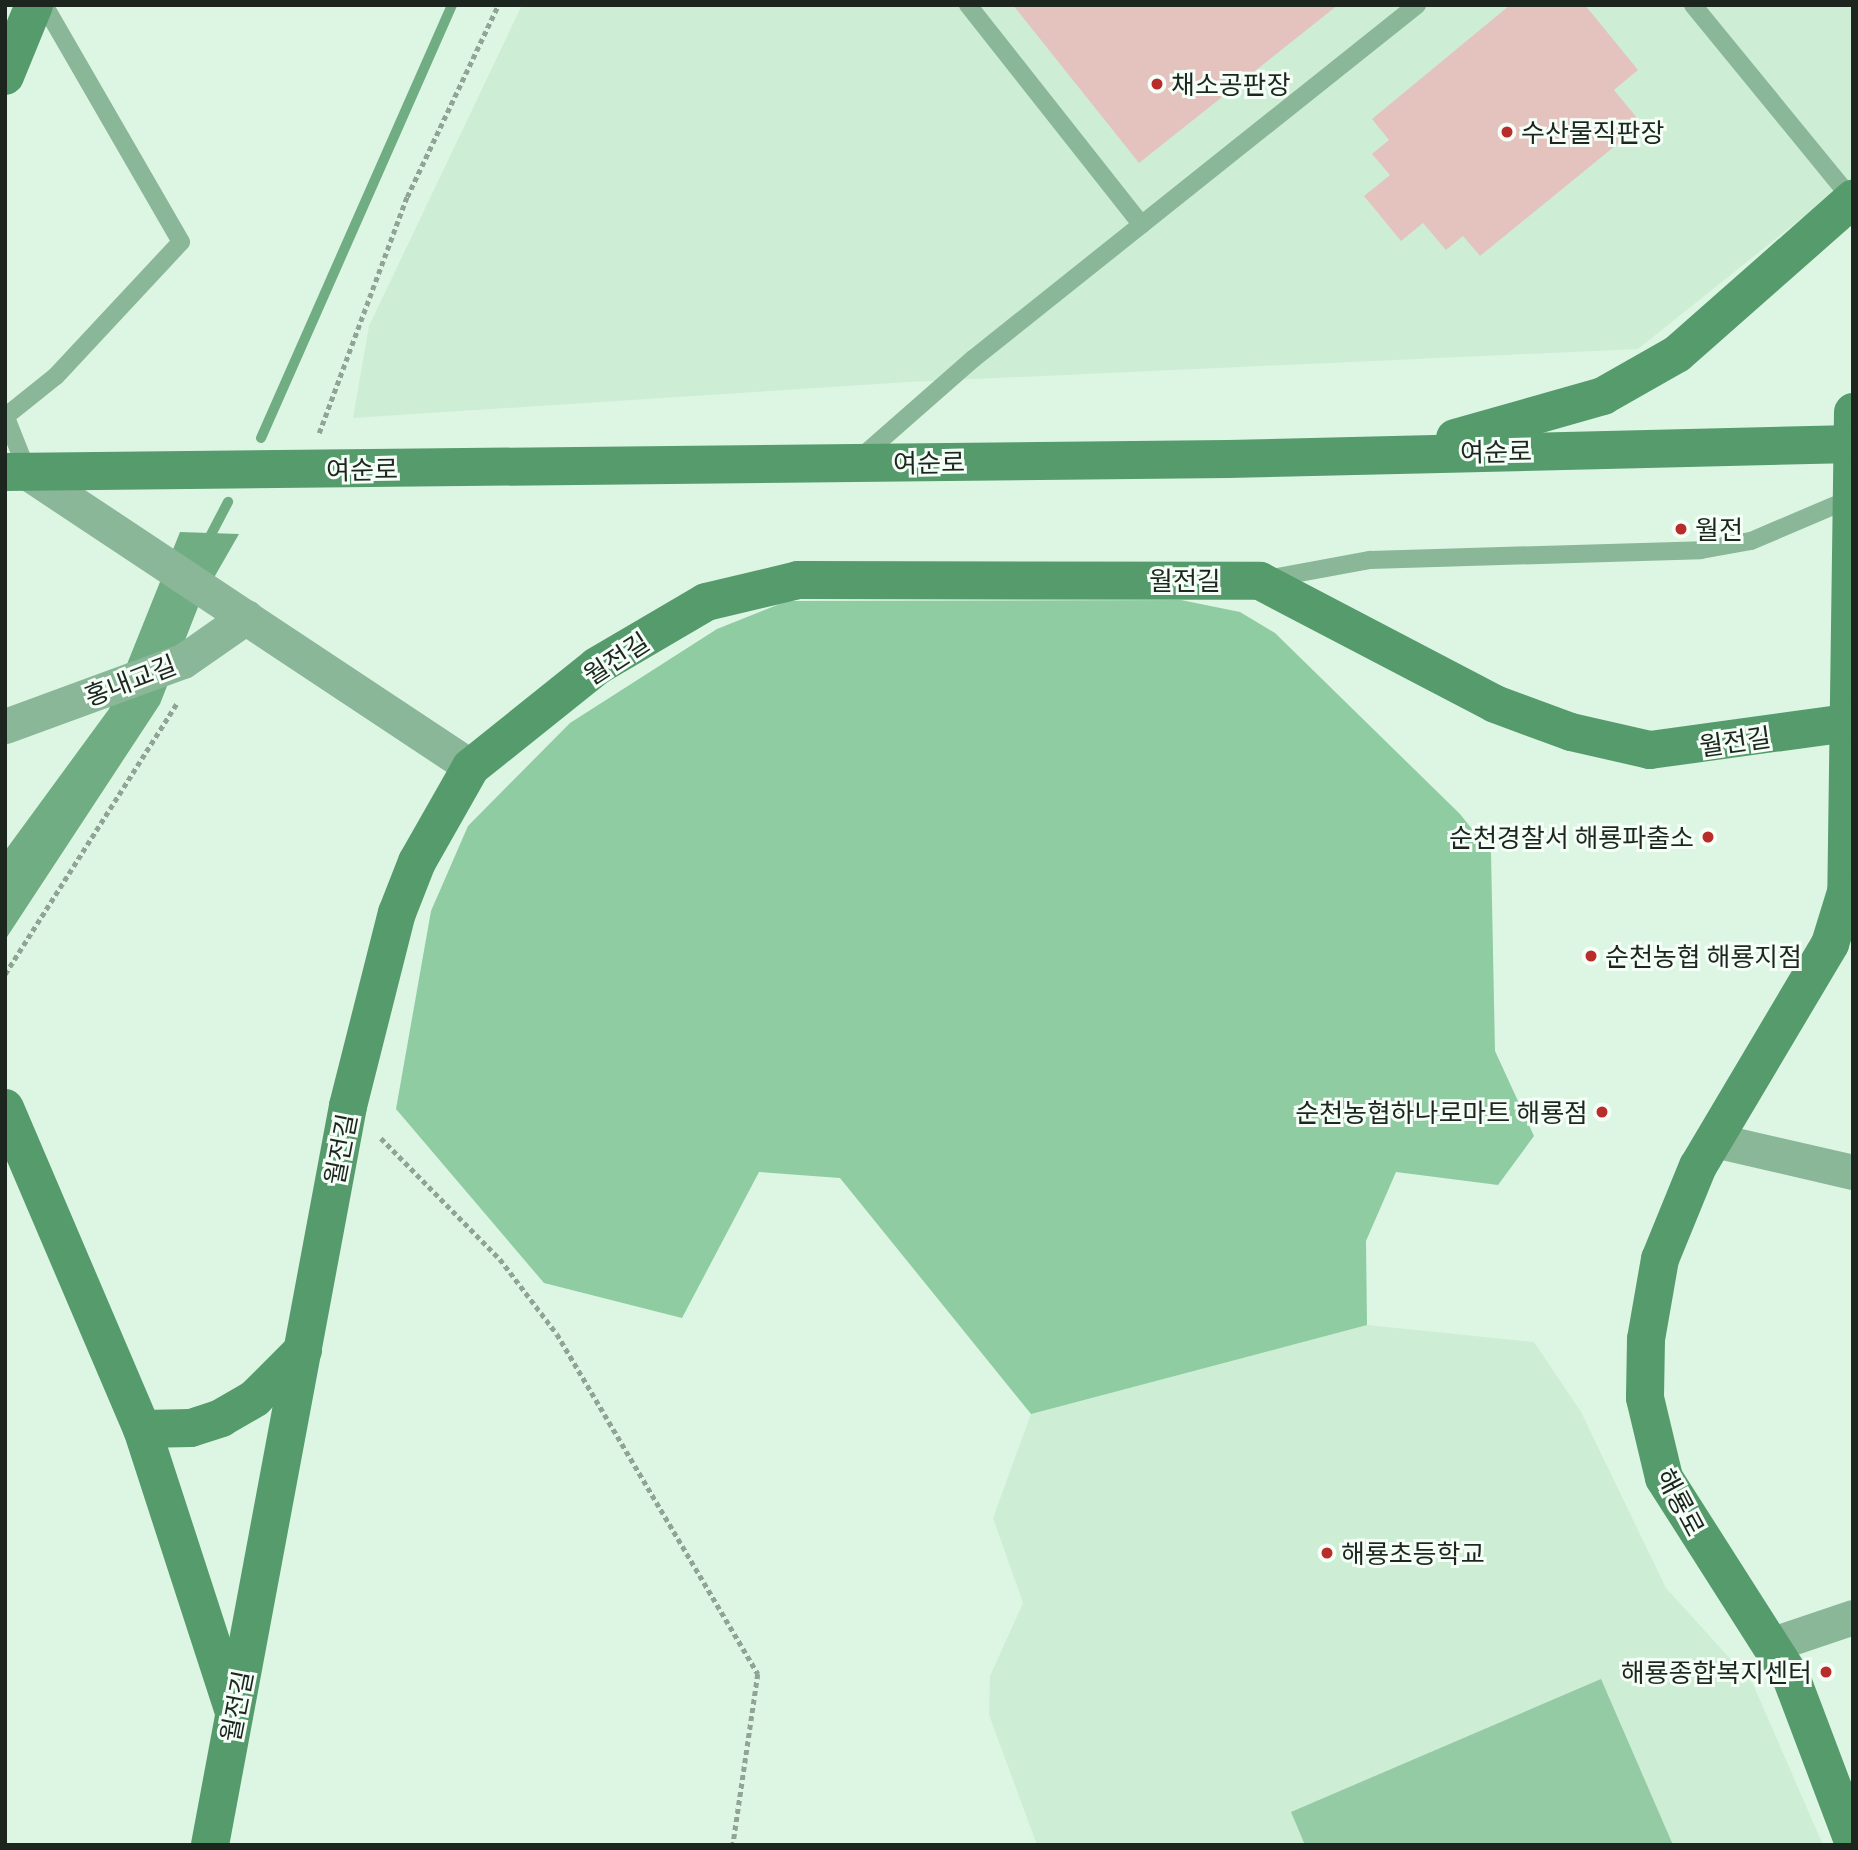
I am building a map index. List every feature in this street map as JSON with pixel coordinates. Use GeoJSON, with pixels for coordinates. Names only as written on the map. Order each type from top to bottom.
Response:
{"type":"FeatureCollection","features":[{"type":"Feature","properties":{"kind":"street"},"geometry":{"type":"LineString","coordinates":[[5,76],[34,5]]}},
{"type":"Feature","properties":{"kind":"street"},"geometry":{"type":"LineString","coordinates":[[1402,453],[1603,396],[1677,354],[1852,199]]}},
{"type":"Feature","properties":{"kind":"street","name":"여순로"},"geometry":{"type":"LineString","coordinates":[[17,472],[854,463],[1402,453],[1851,433]]}},
{"type":"Feature","properties":{"kind":"street","name":"해룡로"},"geometry":{"type":"LineString","coordinates":[[1851,433],[1847,500],[1850,721],[1846,892],[1830,944],[1714,1140],[1660,1259],[1646,1339],[1645,1398],[1672,1496],[1770,1645],[1809,1717],[1853,1841]]}},
{"type":"Feature","properties":{"kind":"street"},"geometry":{"type":"LineString","coordinates":[[17,472],[234,609],[471,767]]}},
{"type":"Feature","properties":{"kind":"street","name":"월전길"},"geometry":{"type":"LineString","coordinates":[[210,1845],[348,1106],[397,913],[418,862],[471,767],[597,666],[706,602],[798,580],[1260,580],[1495,704],[1571,732],[1650,750],[1850,721]]}},
{"type":"Feature","properties":{"kind":"street","name":"홍내교길"},"geometry":{"type":"LineString","coordinates":[[5,726],[187,658],[234,609]]}},
{"type":"Feature","properties":{"kind":"street"},"geometry":{"type":"LineString","coordinates":[[5,1108],[142,1429],[235,1714]]}},
{"type":"Feature","properties":{"kind":"street"},"geometry":{"type":"LineString","coordinates":[[1714,1140],[1853,1172]]}},
{"type":"Feature","properties":{"kind":"street"},"geometry":{"type":"LineString","coordinates":[[142,1429],[191,1428],[221,1418],[255,1398],[303,1350]]}},
{"type":"Feature","properties":{"kind":"street"},"geometry":{"type":"LineString","coordinates":[[1770,1645],[1853,1617]]}},
{"type":"Feature","properties":{"kind":"lane"},"geometry":{"type":"LineString","coordinates":[[17,472],[6,416],[56,376],[181,242],[44,5]]}},
{"type":"Feature","properties":{"kind":"lane"},"geometry":{"type":"LineString","coordinates":[[968,5],[1142,225]]}},
{"type":"Feature","properties":{"kind":"lane"},"geometry":{"type":"LineString","coordinates":[[854,463],[1142,225],[1417,5]]}},
{"type":"Feature","properties":{"kind":"lane"},"geometry":{"type":"LineString","coordinates":[[1693,5],[1852,199]]}},
{"type":"Feature","properties":{"kind":"lane"},"geometry":{"type":"LineString","coordinates":[[1260,580],[1370,560],[1701,550],[1751,541],[1847,500]]}},
{"type":"Feature","properties":{"kind":"path"},"geometry":{"type":"LineString","coordinates":[[312,469],[325,403],[407,197],[498,5]]}},
{"type":"Feature","properties":{"kind":"path"},"geometry":{"type":"LineString","coordinates":[[5,974],[169,720],[187,658]]}},
{"type":"Feature","properties":{"kind":"path"},"geometry":{"type":"LineString","coordinates":[[348,1106],[500,1259],[557,1334],[758,1674],[733,1845]]}},
{"type":"Feature","properties":{"kind":"shaded area"},"geometry":{"type":"Polygon","coordinates":[[[522,5],[1853,5],[1853,177],[1638,349],[909,382],[353,418],[369,326],[522,5]]]}},
{"type":"Feature","properties":{"kind":"shaded area"},"geometry":{"type":"Polygon","coordinates":[[[180,532],[239,534],[200,602],[160,704],[5,940],[5,851],[109,709],[180,532]]]}},
{"type":"Feature","properties":{"kind":"shaded area"},"geometry":{"type":"Polygon","coordinates":[[[1181,600],[1240,612],[1275,633],[1460,814],[1491,853],[1495,1051],[1534,1136],[1498,1185],[1396,1172],[1366,1241],[1367,1325],[1031,1414],[840,1178],[759,1172],[682,1318],[544,1283],[396,1109],[431,911],[468,826],[570,723],[717,629],[787,601],[1181,600]]]}},
{"type":"Feature","properties":{"kind":"shaded area","name":"해룡초등학교"},"geometry":{"type":"Polygon","coordinates":[[[1348,1323],[1534,1342],[1581,1412],[1666,1588],[1753,1684],[1823,1845],[1037,1845],[989,1715],[990,1676],[1023,1603],[993,1518],[1031,1414],[1348,1323]]]}},
{"type":"Feature","properties":{"kind":"shaded area"},"geometry":{"type":"Polygon","coordinates":[[[1601,1679],[1673,1845],[1305,1845],[1291,1812],[1601,1679]]]}},
{"type":"Feature","properties":{"kind":"building","name":"채소공판장"},"geometry":{"type":"Polygon","coordinates":[[[1013,5],[1338,5],[1139,163],[1013,5]]]}},
{"type":"Feature","properties":{"kind":"building","name":"수산물직판장"},"geometry":{"type":"Polygon","coordinates":[[[1510,5],[1585,5],[1638,70],[1614,90],[1642,124],[1480,256],[1463,236],[1446,250],[1423,223],[1401,241],[1364,196],[1390,175],[1372,154],[1389,140],[1372,119],[1510,5]]]}},
{"type":"Feature","properties":{"kind":"waterway"},"geometry":{"type":"LineString","coordinates":[[261,438],[452,5]]}},
{"type":"Feature","properties":{"kind":"waterway"},"geometry":{"type":"LineString","coordinates":[[205,546],[228,502]]}},
{"type":"Feature","properties":{"kind":"place","name":"채소공판장"},"geometry":{"type":"Point","coordinates":[1157,84]}},
{"type":"Feature","properties":{"kind":"place","name":"수산물직판장"},"geometry":{"type":"Point","coordinates":[1507,132]}},
{"type":"Feature","properties":{"kind":"place","name":"월전"},"geometry":{"type":"Point","coordinates":[1681,529]}},
{"type":"Feature","properties":{"kind":"place","name":"순천경찰서 해룡파출소"},"geometry":{"type":"Point","coordinates":[1708,837]}},
{"type":"Feature","properties":{"kind":"place","name":"순천농협 해룡지점"},"geometry":{"type":"Point","coordinates":[1591,956]}},
{"type":"Feature","properties":{"kind":"place","name":"순천농협하나로마트 해룡점"},"geometry":{"type":"Point","coordinates":[1602,1112]}},
{"type":"Feature","properties":{"kind":"place","name":"해룡초등학교"},"geometry":{"type":"Point","coordinates":[1327,1553]}},
{"type":"Feature","properties":{"kind":"place","name":"해룡종합복지센터"},"geometry":{"type":"Point","coordinates":[1826,1672]}}]}
